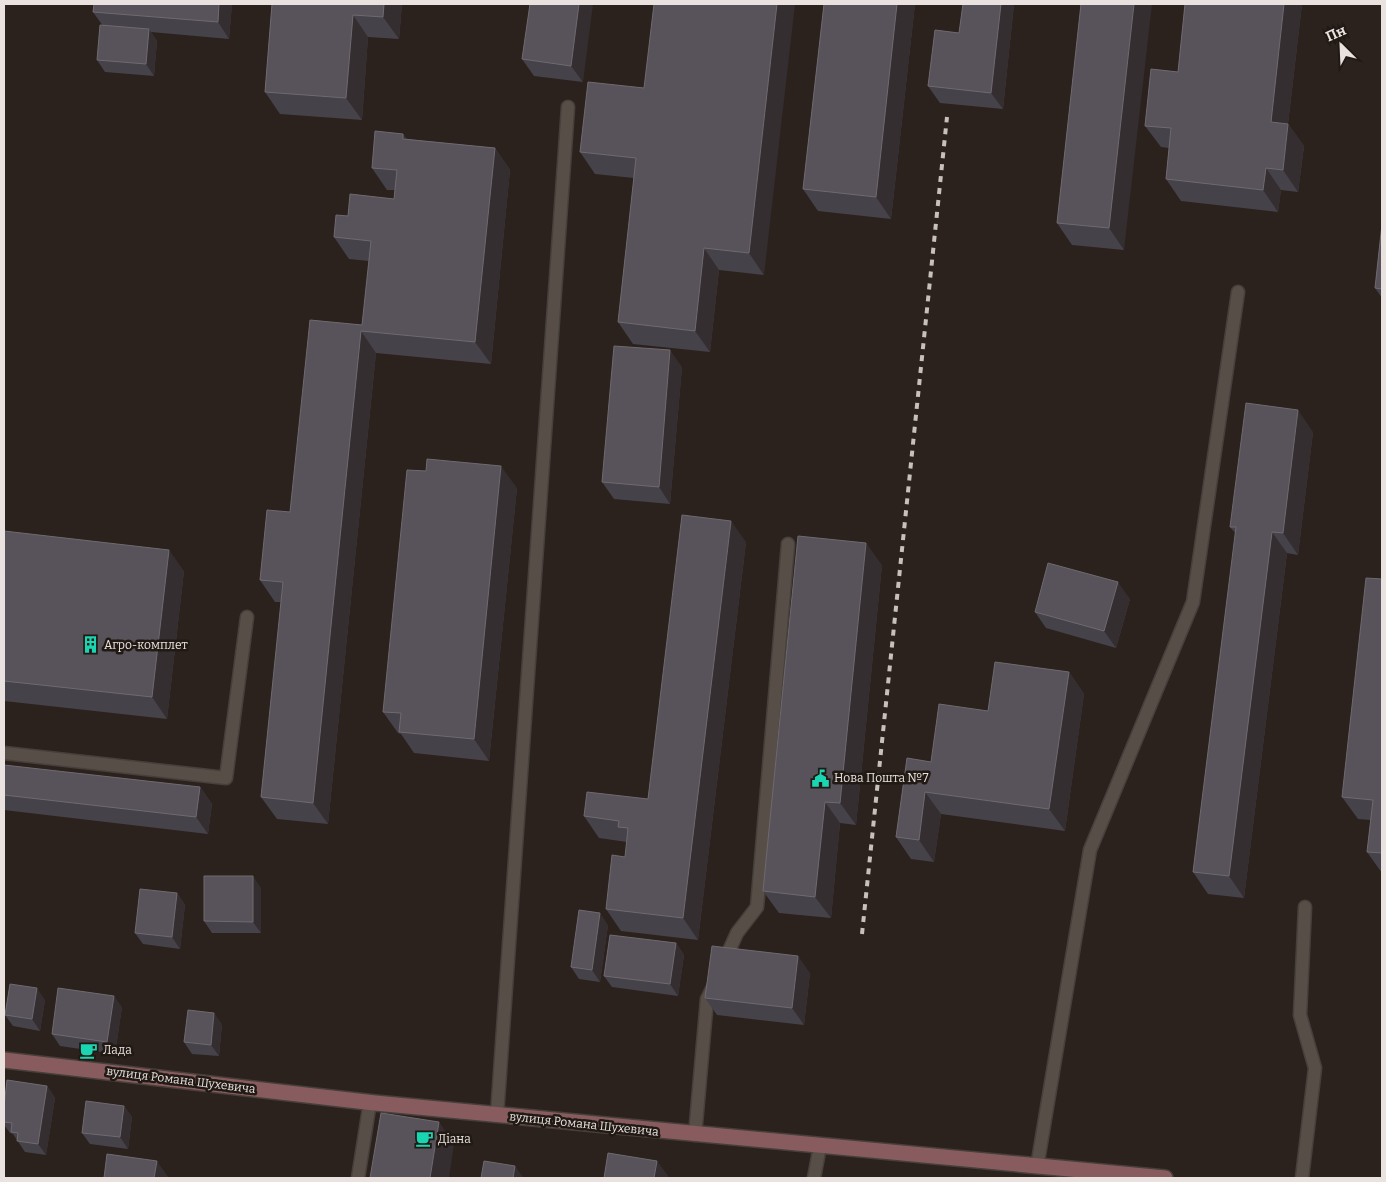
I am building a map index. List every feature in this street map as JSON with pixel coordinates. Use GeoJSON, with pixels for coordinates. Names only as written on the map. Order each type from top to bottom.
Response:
{"type":"FeatureCollection","features":[{"type":"Feature","properties":{"kind":"street","name":"вулиця Романа Шухевича"},"geometry":{"type":"LineString","coordinates":[[4,1060],[497,1115],[1165,1178]]}},
{"type":"Feature","properties":{"kind":"lane"},"geometry":{"type":"LineString","coordinates":[[497,1115],[568,107]]}},
{"type":"Feature","properties":{"kind":"lane"},"geometry":{"type":"LineString","coordinates":[[1037,1166],[1090,850],[1193,602],[1238,292]]}},
{"type":"Feature","properties":{"kind":"lane"},"geometry":{"type":"LineString","coordinates":[[695,1135],[707,999],[737,933],[757,907],[788,544]]}},
{"type":"Feature","properties":{"kind":"lane"},"geometry":{"type":"LineString","coordinates":[[4,753],[226,778],[247,616]]}},
{"type":"Feature","properties":{"kind":"lane"},"geometry":{"type":"LineString","coordinates":[[1302,1178],[1315,1068],[1300,1015],[1305,907]]}},
{"type":"Feature","properties":{"kind":"lane"},"geometry":{"type":"LineString","coordinates":[[358,1178],[370,1102]]}},
{"type":"Feature","properties":{"kind":"lane"},"geometry":{"type":"LineString","coordinates":[[814,1178],[820,1146]]}},
{"type":"Feature","properties":{"kind":"building"},"geometry":{"type":"Polygon","coordinates":[[[94,4],[219,4],[218,22],[93,12],[94,4]]]}},
{"type":"Feature","properties":{"kind":"building"},"geometry":{"type":"Polygon","coordinates":[[[272,4],[384,4],[383,17],[353,15],[346,98],[265,92],[272,4]]]}},
{"type":"Feature","properties":{"kind":"building"},"geometry":{"type":"Polygon","coordinates":[[[530,4],[579,4],[571,66],[522,59],[530,4]]]}},
{"type":"Feature","properties":{"kind":"building"},"geometry":{"type":"Polygon","coordinates":[[[654,4],[777,4],[749,253],[704,248],[695,331],[618,322],[636,158],[580,152],[588,82],[644,88],[654,4]]]}},
{"type":"Feature","properties":{"kind":"building"},"geometry":{"type":"Polygon","coordinates":[[[824,4],[897,4],[876,197],[803,189],[824,4]]]}},
{"type":"Feature","properties":{"kind":"building"},"geometry":{"type":"Polygon","coordinates":[[[963,4],[1001,4],[991,93],[928,86],[935,30],[959,33],[963,4]]]}},
{"type":"Feature","properties":{"kind":"building"},"geometry":{"type":"Polygon","coordinates":[[[1081,4],[1134,4],[1109,228],[1057,223],[1081,4]]]}},
{"type":"Feature","properties":{"kind":"building"},"geometry":{"type":"Polygon","coordinates":[[[1185,4],[1284,4],[1271,122],[1288,124],[1283,170],[1266,168],[1263,190],[1166,179],[1171,128],[1145,126],[1151,69],[1178,72],[1185,4]]]}},
{"type":"Feature","properties":{"kind":"building"},"geometry":{"type":"Polygon","coordinates":[[[100,25],[149,29],[146,64],[97,60],[100,25]]]}},
{"type":"Feature","properties":{"kind":"building"},"geometry":{"type":"Polygon","coordinates":[[[375,131],[403,134],[403,139],[495,148],[475,342],[361,331],[313,803],[261,797],[283,582],[260,580],[267,510],[290,512],[310,320],[362,325],[371,241],[334,237],[336,215],[348,216],[350,194],[394,199],[397,170],[372,168],[375,131]]]}},
{"type":"Feature","properties":{"kind":"building"},"geometry":{"type":"Polygon","coordinates":[[[1382,224],[1382,289],[1375,288],[1382,224]]]}},
{"type":"Feature","properties":{"kind":"building"},"geometry":{"type":"Polygon","coordinates":[[[614,346],[670,350],[659,487],[602,482],[614,346]]]}},
{"type":"Feature","properties":{"kind":"building"},"geometry":{"type":"Polygon","coordinates":[[[1246,403],[1298,410],[1283,533],[1272,532],[1229,876],[1193,872],[1236,527],[1230,527],[1246,403]]]}},
{"type":"Feature","properties":{"kind":"building"},"geometry":{"type":"Polygon","coordinates":[[[427,459],[501,466],[474,739],[399,732],[401,713],[383,712],[407,470],[426,471],[427,459]]]}},
{"type":"Feature","properties":{"kind":"building"},"geometry":{"type":"Polygon","coordinates":[[[682,515],[731,521],[683,918],[606,909],[612,855],[625,857],[628,828],[618,827],[619,821],[584,816],[587,792],[648,799],[682,515]]]}},
{"type":"Feature","properties":{"kind":"building","name":"Агро-комплет"},"geometry":{"type":"Polygon","coordinates":[[[4,531],[169,550],[152,697],[4,681],[4,531]]]}},
{"type":"Feature","properties":{"kind":"building"},"geometry":{"type":"Polygon","coordinates":[[[798,536],[866,543],[840,803],[825,802],[815,897],[763,891],[798,536]]]}},
{"type":"Feature","properties":{"kind":"building"},"geometry":{"type":"Polygon","coordinates":[[[1048,563],[1118,582],[1104,631],[1035,612],[1048,563]]]}},
{"type":"Feature","properties":{"kind":"building"},"geometry":{"type":"Polygon","coordinates":[[[1366,578],[1382,579],[1382,853],[1367,852],[1373,800],[1342,797],[1366,578]]]}},
{"type":"Feature","properties":{"kind":"building"},"geometry":{"type":"Polygon","coordinates":[[[995,662],[1069,672],[1049,809],[925,792],[919,840],[896,837],[907,758],[931,762],[939,704],[988,711],[995,662]]]}},
{"type":"Feature","properties":{"kind":"building"},"geometry":{"type":"Polygon","coordinates":[[[4,765],[200,787],[196,817],[4,795],[4,765]]]}},
{"type":"Feature","properties":{"kind":"building"},"geometry":{"type":"Polygon","coordinates":[[[204,876],[253,876],[253,922],[204,921],[204,876]]]}},
{"type":"Feature","properties":{"kind":"building"},"geometry":{"type":"Polygon","coordinates":[[[140,889],[177,893],[172,937],[135,933],[140,889]]]}},
{"type":"Feature","properties":{"kind":"building"},"geometry":{"type":"Polygon","coordinates":[[[579,910],[600,913],[592,970],[571,967],[579,910]]]}},
{"type":"Feature","properties":{"kind":"building"},"geometry":{"type":"Polygon","coordinates":[[[610,935],[676,943],[670,984],[604,976],[610,935]]]}},
{"type":"Feature","properties":{"kind":"building"},"geometry":{"type":"Polygon","coordinates":[[[712,946],[798,956],[792,1008],[705,998],[712,946]]]}},
{"type":"Feature","properties":{"kind":"building"},"geometry":{"type":"Polygon","coordinates":[[[10,984],[37,988],[32,1019],[5,1015],[10,984]]]}},
{"type":"Feature","properties":{"kind":"building"},"geometry":{"type":"Polygon","coordinates":[[[58,988],[114,996],[107,1042],[52,1034],[58,988]]]}},
{"type":"Feature","properties":{"kind":"building"},"geometry":{"type":"Polygon","coordinates":[[[188,1010],[214,1013],[211,1045],[184,1042],[188,1010]]]}},
{"type":"Feature","properties":{"kind":"building"},"geometry":{"type":"Polygon","coordinates":[[[7,1080],[47,1086],[38,1144],[17,1141],[18,1133],[11,1132],[12,1123],[4,1122],[7,1080]]]}},
{"type":"Feature","properties":{"kind":"building"},"geometry":{"type":"Polygon","coordinates":[[[86,1101],[124,1106],[120,1137],[82,1133],[86,1101]]]}},
{"type":"Feature","properties":{"kind":"building"},"geometry":{"type":"Polygon","coordinates":[[[381,1113],[439,1122],[430,1178],[370,1178],[381,1113]]]}},
{"type":"Feature","properties":{"kind":"building"},"geometry":{"type":"Polygon","coordinates":[[[608,1153],[657,1161],[654,1178],[604,1178],[608,1153]]]}},
{"type":"Feature","properties":{"kind":"building"},"geometry":{"type":"Polygon","coordinates":[[[107,1154],[157,1161],[154,1178],[104,1178],[107,1154]]]}},
{"type":"Feature","properties":{"kind":"building"},"geometry":{"type":"Polygon","coordinates":[[[484,1161],[515,1166],[513,1178],[481,1178],[484,1161]]]}},
{"type":"Feature","properties":{"kind":"railway"},"geometry":{"type":"LineString","coordinates":[[862,934],[947,117]]}},
{"type":"Feature","properties":{"kind":"place","name":"Агро-комплет"},"geometry":{"type":"Point","coordinates":[90,645]}},
{"type":"Feature","properties":{"kind":"place","name":"Нова Пошта №7"},"geometry":{"type":"Point","coordinates":[820,778]}},
{"type":"Feature","properties":{"kind":"place","name":"Лада"},"geometry":{"type":"Point","coordinates":[89,1050]}},
{"type":"Feature","properties":{"kind":"place","name":"Діана"},"geometry":{"type":"Point","coordinates":[424,1139]}}]}
